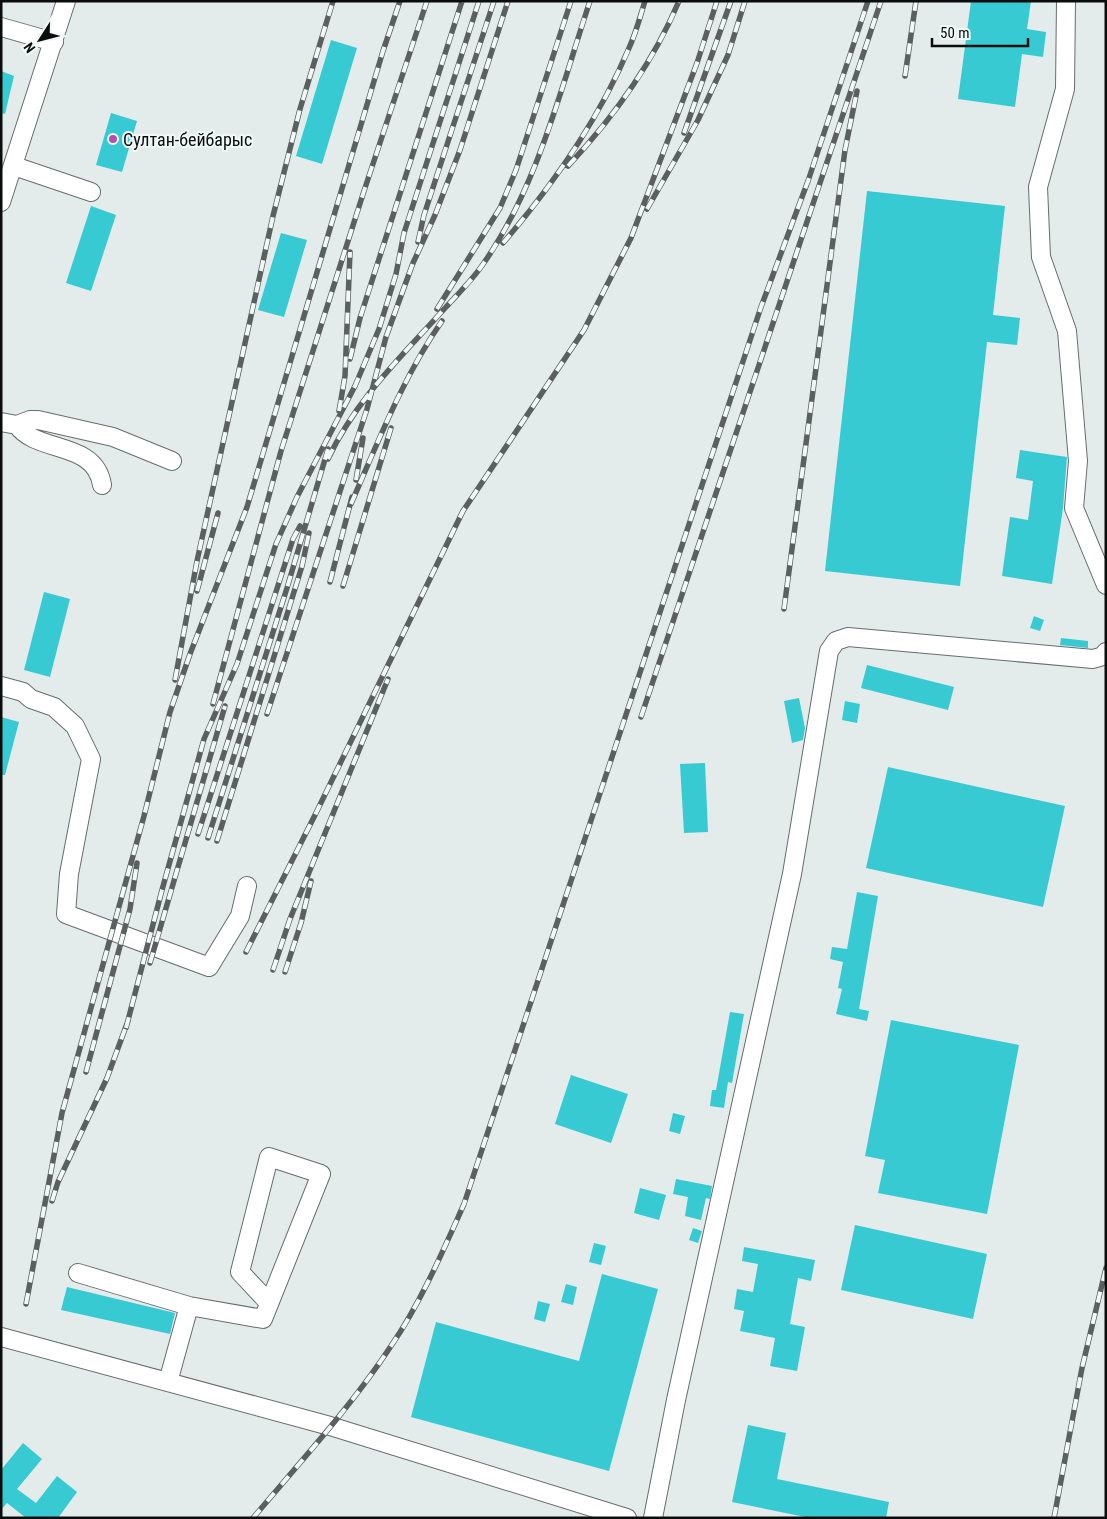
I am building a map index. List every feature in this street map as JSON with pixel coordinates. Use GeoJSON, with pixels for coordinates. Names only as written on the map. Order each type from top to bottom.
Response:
{"type":"FeatureCollection","features":[{"type":"Feature","properties":{"kind":"street"},"geometry":{"type":"LineString","coordinates":[[1,202],[66,1]]}},
{"type":"Feature","properties":{"kind":"street"},"geometry":{"type":"LineString","coordinates":[[1066,1],[1065,89],[1038,187],[1041,257],[1067,331],[1078,461],[1074,508],[1106,585]]}},
{"type":"Feature","properties":{"kind":"street"},"geometry":{"type":"LineString","coordinates":[[1,27],[54,42]]}},
{"type":"Feature","properties":{"kind":"street"},"geometry":{"type":"LineString","coordinates":[[14,166],[91,192]]}},
{"type":"Feature","properties":{"kind":"street"},"geometry":{"type":"LineString","coordinates":[[9,424],[38,420],[90,430],[172,461]]}},
{"type":"Feature","properties":{"kind":"street"},"geometry":{"type":"LineString","coordinates":[[9,424],[26,435],[80,455],[97,469],[102,485]]}},
{"type":"Feature","properties":{"kind":"street"},"geometry":{"type":"LineString","coordinates":[[653,1518],[676,1400],[792,874],[829,651],[836,641],[848,637],[1093,658],[1103,656],[1106,652]]}},
{"type":"Feature","properties":{"kind":"street"},"geometry":{"type":"LineString","coordinates":[[1,686],[23,692],[31,699],[54,707],[75,726],[91,759],[69,874],[66,914],[209,967],[240,916],[247,886]]}},
{"type":"Feature","properties":{"kind":"street"},"geometry":{"type":"LineString","coordinates":[[78,1273],[188,1306],[263,1318],[321,1174],[269,1157],[240,1272],[269,1303]]}},
{"type":"Feature","properties":{"kind":"street"},"geometry":{"type":"LineString","coordinates":[[168,1382],[188,1306]]}},
{"type":"Feature","properties":{"kind":"street"},"geometry":{"type":"LineString","coordinates":[[1,1337],[330,1426],[627,1518]]}},
{"type":"Feature","properties":{"kind":"building"},"geometry":{"type":"Polygon","coordinates":[[[971,1],[1031,1],[1027,29],[1046,32],[1043,57],[1022,54],[1015,107],[958,99],[971,1]]]}},
{"type":"Feature","properties":{"kind":"building"},"geometry":{"type":"Polygon","coordinates":[[[331,40],[357,48],[322,164],[296,156],[331,40]]]}},
{"type":"Feature","properties":{"kind":"building"},"geometry":{"type":"Polygon","coordinates":[[[1,71],[14,76],[5,114],[1,113],[1,71]]]}},
{"type":"Feature","properties":{"kind":"building"},"geometry":{"type":"Polygon","coordinates":[[[111,113],[137,121],[122,172],[96,165],[111,113]]]}},
{"type":"Feature","properties":{"kind":"building"},"geometry":{"type":"Polygon","coordinates":[[[867,191],[1005,206],[993,315],[1020,318],[1017,345],[987,342],[960,586],[825,571],[867,191]]]}},
{"type":"Feature","properties":{"kind":"building"},"geometry":{"type":"Polygon","coordinates":[[[91,206],[116,215],[91,291],[66,283],[91,206]]]}},
{"type":"Feature","properties":{"kind":"building"},"geometry":{"type":"Polygon","coordinates":[[[281,233],[307,240],[284,317],[258,310],[281,233]]]}},
{"type":"Feature","properties":{"kind":"building"},"geometry":{"type":"Polygon","coordinates":[[[1020,450],[1067,457],[1063,508],[1052,584],[1002,576],[1010,517],[1028,520],[1033,481],[1016,478],[1020,450]]]}},
{"type":"Feature","properties":{"kind":"building"},"geometry":{"type":"Polygon","coordinates":[[[44,592],[70,599],[50,677],[24,670],[44,592]]]}},
{"type":"Feature","properties":{"kind":"building"},"geometry":{"type":"Polygon","coordinates":[[[1034,616],[1044,620],[1040,631],[1030,628],[1034,616]]]}},
{"type":"Feature","properties":{"kind":"building"},"geometry":{"type":"Polygon","coordinates":[[[1061,638],[1088,641],[1088,648],[1060,645],[1061,638]]]}},
{"type":"Feature","properties":{"kind":"building"},"geometry":{"type":"Polygon","coordinates":[[[867,665],[954,687],[948,710],[861,688],[867,665]]]}},
{"type":"Feature","properties":{"kind":"building"},"geometry":{"type":"Polygon","coordinates":[[[799,698],[805,728],[803,740],[792,743],[784,701],[799,698]]]}},
{"type":"Feature","properties":{"kind":"building"},"geometry":{"type":"Polygon","coordinates":[[[845,701],[860,704],[857,723],[842,720],[845,701]]]}},
{"type":"Feature","properties":{"kind":"building"},"geometry":{"type":"Polygon","coordinates":[[[1,717],[19,722],[5,775],[1,775],[1,717]]]}},
{"type":"Feature","properties":{"kind":"building"},"geometry":{"type":"Polygon","coordinates":[[[705,763],[708,832],[684,833],[680,764],[705,763]]]}},
{"type":"Feature","properties":{"kind":"building"},"geometry":{"type":"Polygon","coordinates":[[[888,767],[1065,806],[1043,907],[866,868],[888,767]]]}},
{"type":"Feature","properties":{"kind":"building"},"geometry":{"type":"Polygon","coordinates":[[[857,892],[878,896],[859,1009],[869,1011],[867,1021],[836,1014],[842,989],[838,988],[843,962],[830,959],[832,947],[847,949],[857,892]]]}},
{"type":"Feature","properties":{"kind":"building"},"geometry":{"type":"Polygon","coordinates":[[[730,1012],[744,1014],[732,1083],[728,1082],[724,1108],[710,1106],[712,1090],[716,1090],[730,1012]]]}},
{"type":"Feature","properties":{"kind":"building"},"geometry":{"type":"Polygon","coordinates":[[[891,1020],[1019,1045],[987,1214],[878,1193],[885,1160],[865,1156],[891,1020]]]}},
{"type":"Feature","properties":{"kind":"building"},"geometry":{"type":"Polygon","coordinates":[[[571,1075],[628,1094],[611,1143],[555,1124],[571,1075]]]}},
{"type":"Feature","properties":{"kind":"building"},"geometry":{"type":"Polygon","coordinates":[[[673,1113],[685,1116],[680,1134],[669,1131],[673,1113]]]}},
{"type":"Feature","properties":{"kind":"building"},"geometry":{"type":"Polygon","coordinates":[[[676,1179],[712,1186],[710,1199],[706,1198],[701,1220],[685,1216],[688,1197],[673,1194],[676,1179]]]}},
{"type":"Feature","properties":{"kind":"building"},"geometry":{"type":"Polygon","coordinates":[[[640,1188],[666,1195],[659,1220],[634,1213],[640,1188]]]}},
{"type":"Feature","properties":{"kind":"building"},"geometry":{"type":"Polygon","coordinates":[[[855,1225],[987,1254],[973,1319],[841,1290],[855,1225]]]}},
{"type":"Feature","properties":{"kind":"building"},"geometry":{"type":"Polygon","coordinates":[[[693,1228],[702,1231],[698,1243],[689,1240],[693,1228]]]}},
{"type":"Feature","properties":{"kind":"building"},"geometry":{"type":"Polygon","coordinates":[[[594,1243],[606,1246],[601,1265],[589,1262],[594,1243]]]}},
{"type":"Feature","properties":{"kind":"building"},"geometry":{"type":"Polygon","coordinates":[[[744,1247],[815,1260],[811,1281],[798,1278],[790,1324],[805,1327],[797,1371],[770,1366],[775,1338],[740,1331],[744,1311],[734,1309],[737,1289],[753,1292],[758,1264],[742,1261],[744,1247]]]}},
{"type":"Feature","properties":{"kind":"building"},"geometry":{"type":"Polygon","coordinates":[[[602,1274],[658,1289],[609,1471],[411,1417],[436,1322],[579,1361],[602,1274]]]}},
{"type":"Feature","properties":{"kind":"building"},"geometry":{"type":"Polygon","coordinates":[[[566,1284],[577,1287],[573,1305],[561,1302],[566,1284]]]}},
{"type":"Feature","properties":{"kind":"building"},"geometry":{"type":"Polygon","coordinates":[[[67,1287],[175,1313],[170,1334],[61,1310],[67,1287]]]}},
{"type":"Feature","properties":{"kind":"building"},"geometry":{"type":"Polygon","coordinates":[[[538,1301],[550,1304],[545,1322],[534,1319],[538,1301]]]}},
{"type":"Feature","properties":{"kind":"building"},"geometry":{"type":"Polygon","coordinates":[[[748,1425],[786,1433],[777,1479],[889,1502],[886,1518],[810,1518],[732,1502],[748,1425]]]}},
{"type":"Feature","properties":{"kind":"building"},"geometry":{"type":"Polygon","coordinates":[[[23,1443],[42,1459],[17,1489],[36,1503],[57,1476],[77,1492],[58,1518],[26,1518],[7,1503],[1,1510],[1,1470],[23,1443]]]}},
{"type":"Feature","properties":{"kind":"railway"},"geometry":{"type":"LineString","coordinates":[[175,680],[197,561],[273,216],[300,109],[333,1]]}},
{"type":"Feature","properties":{"kind":"railway"},"geometry":{"type":"LineString","coordinates":[[26,1304],[62,1113],[144,816],[170,712],[190,654],[247,507],[383,51],[400,1]]}},
{"type":"Feature","properties":{"kind":"railway"},"geometry":{"type":"LineString","coordinates":[[213,704],[281,451],[427,1]]}},
{"type":"Feature","properties":{"kind":"railway"},"geometry":{"type":"LineString","coordinates":[[350,359],[360,318],[462,1]]}},
{"type":"Feature","properties":{"kind":"railway"},"geometry":{"type":"LineString","coordinates":[[126,1028],[204,739],[237,664],[276,544],[297,497],[355,386],[379,329],[396,274],[404,233],[479,1]]}},
{"type":"Feature","properties":{"kind":"railway"},"geometry":{"type":"LineString","coordinates":[[418,242],[424,215],[494,1]]}},
{"type":"Feature","properties":{"kind":"railway"},"geometry":{"type":"LineString","coordinates":[[267,714],[367,409],[386,337],[413,263],[435,215],[460,150],[508,1]]}},
{"type":"Feature","properties":{"kind":"railway"},"geometry":{"type":"LineString","coordinates":[[437,309],[500,208],[516,170],[571,1]]}},
{"type":"Feature","properties":{"kind":"railway"},"geometry":{"type":"LineString","coordinates":[[328,459],[339,437],[366,397],[473,277],[501,237],[532,172],[545,138],[590,1]]}},
{"type":"Feature","properties":{"kind":"railway"},"geometry":{"type":"LineString","coordinates":[[503,243],[557,175],[589,126],[629,48],[645,1]]}},
{"type":"Feature","properties":{"kind":"railway"},"geometry":{"type":"LineString","coordinates":[[568,166],[601,129],[631,89],[657,46],[679,1]]}},
{"type":"Feature","properties":{"kind":"railway"},"geometry":{"type":"LineString","coordinates":[[246,952],[463,511],[584,330],[631,238],[697,63],[717,1]]}},
{"type":"Feature","properties":{"kind":"railway"},"geometry":{"type":"LineString","coordinates":[[684,133],[731,1]]}},
{"type":"Feature","properties":{"kind":"railway"},"geometry":{"type":"LineString","coordinates":[[647,209],[698,120],[728,55],[745,1]]}},
{"type":"Feature","properties":{"kind":"railway"},"geometry":{"type":"LineString","coordinates":[[253,1518],[307,1455],[376,1369],[421,1295],[464,1204],[761,307],[808,181],[868,1]]}},
{"type":"Feature","properties":{"kind":"railway"},"geometry":{"type":"LineString","coordinates":[[641,717],[881,1]]}},
{"type":"Feature","properties":{"kind":"railway"},"geometry":{"type":"LineString","coordinates":[[905,76],[916,1]]}},
{"type":"Feature","properties":{"kind":"railway"},"geometry":{"type":"LineString","coordinates":[[784,609],[845,150],[857,91]]}},
{"type":"Feature","properties":{"kind":"railway"},"geometry":{"type":"LineString","coordinates":[[339,411],[345,376],[350,252]]}},
{"type":"Feature","properties":{"kind":"railway"},"geometry":{"type":"LineString","coordinates":[[351,504],[403,387],[442,321]]}},
{"type":"Feature","properties":{"kind":"railway"},"geometry":{"type":"LineString","coordinates":[[343,586],[391,428]]}},
{"type":"Feature","properties":{"kind":"railway"},"geometry":{"type":"LineString","coordinates":[[356,480],[363,438]]}},
{"type":"Feature","properties":{"kind":"railway"},"geometry":{"type":"LineString","coordinates":[[208,838],[287,588],[328,449]]}},
{"type":"Feature","properties":{"kind":"railway"},"geometry":{"type":"LineString","coordinates":[[330,582],[352,497]]}},
{"type":"Feature","properties":{"kind":"railway"},"geometry":{"type":"LineString","coordinates":[[197,591],[218,513]]}},
{"type":"Feature","properties":{"kind":"railway"},"geometry":{"type":"LineString","coordinates":[[198,834],[293,539],[300,526]]}},
{"type":"Feature","properties":{"kind":"railway"},"geometry":{"type":"LineString","coordinates":[[217,841],[302,566],[309,533]]}},
{"type":"Feature","properties":{"kind":"railway"},"geometry":{"type":"LineString","coordinates":[[273,970],[290,919],[388,679]]}},
{"type":"Feature","properties":{"kind":"railway"},"geometry":{"type":"LineString","coordinates":[[150,963],[225,706]]}},
{"type":"Feature","properties":{"kind":"railway"},"geometry":{"type":"LineString","coordinates":[[86,1072],[130,909],[137,863]]}},
{"type":"Feature","properties":{"kind":"railway"},"geometry":{"type":"LineString","coordinates":[[285,972],[301,923],[311,881]]}},
{"type":"Feature","properties":{"kind":"railway"},"geometry":{"type":"LineString","coordinates":[[52,1201],[58,1182],[107,1078],[128,1021]]}},
{"type":"Feature","properties":{"kind":"railway"},"geometry":{"type":"LineString","coordinates":[[1054,1518],[1082,1368],[1106,1268]]}},
{"type":"Feature","properties":{"kind":"place","name":"Султан-бейбарыс"},"geometry":{"type":"Point","coordinates":[113,139]}}]}
